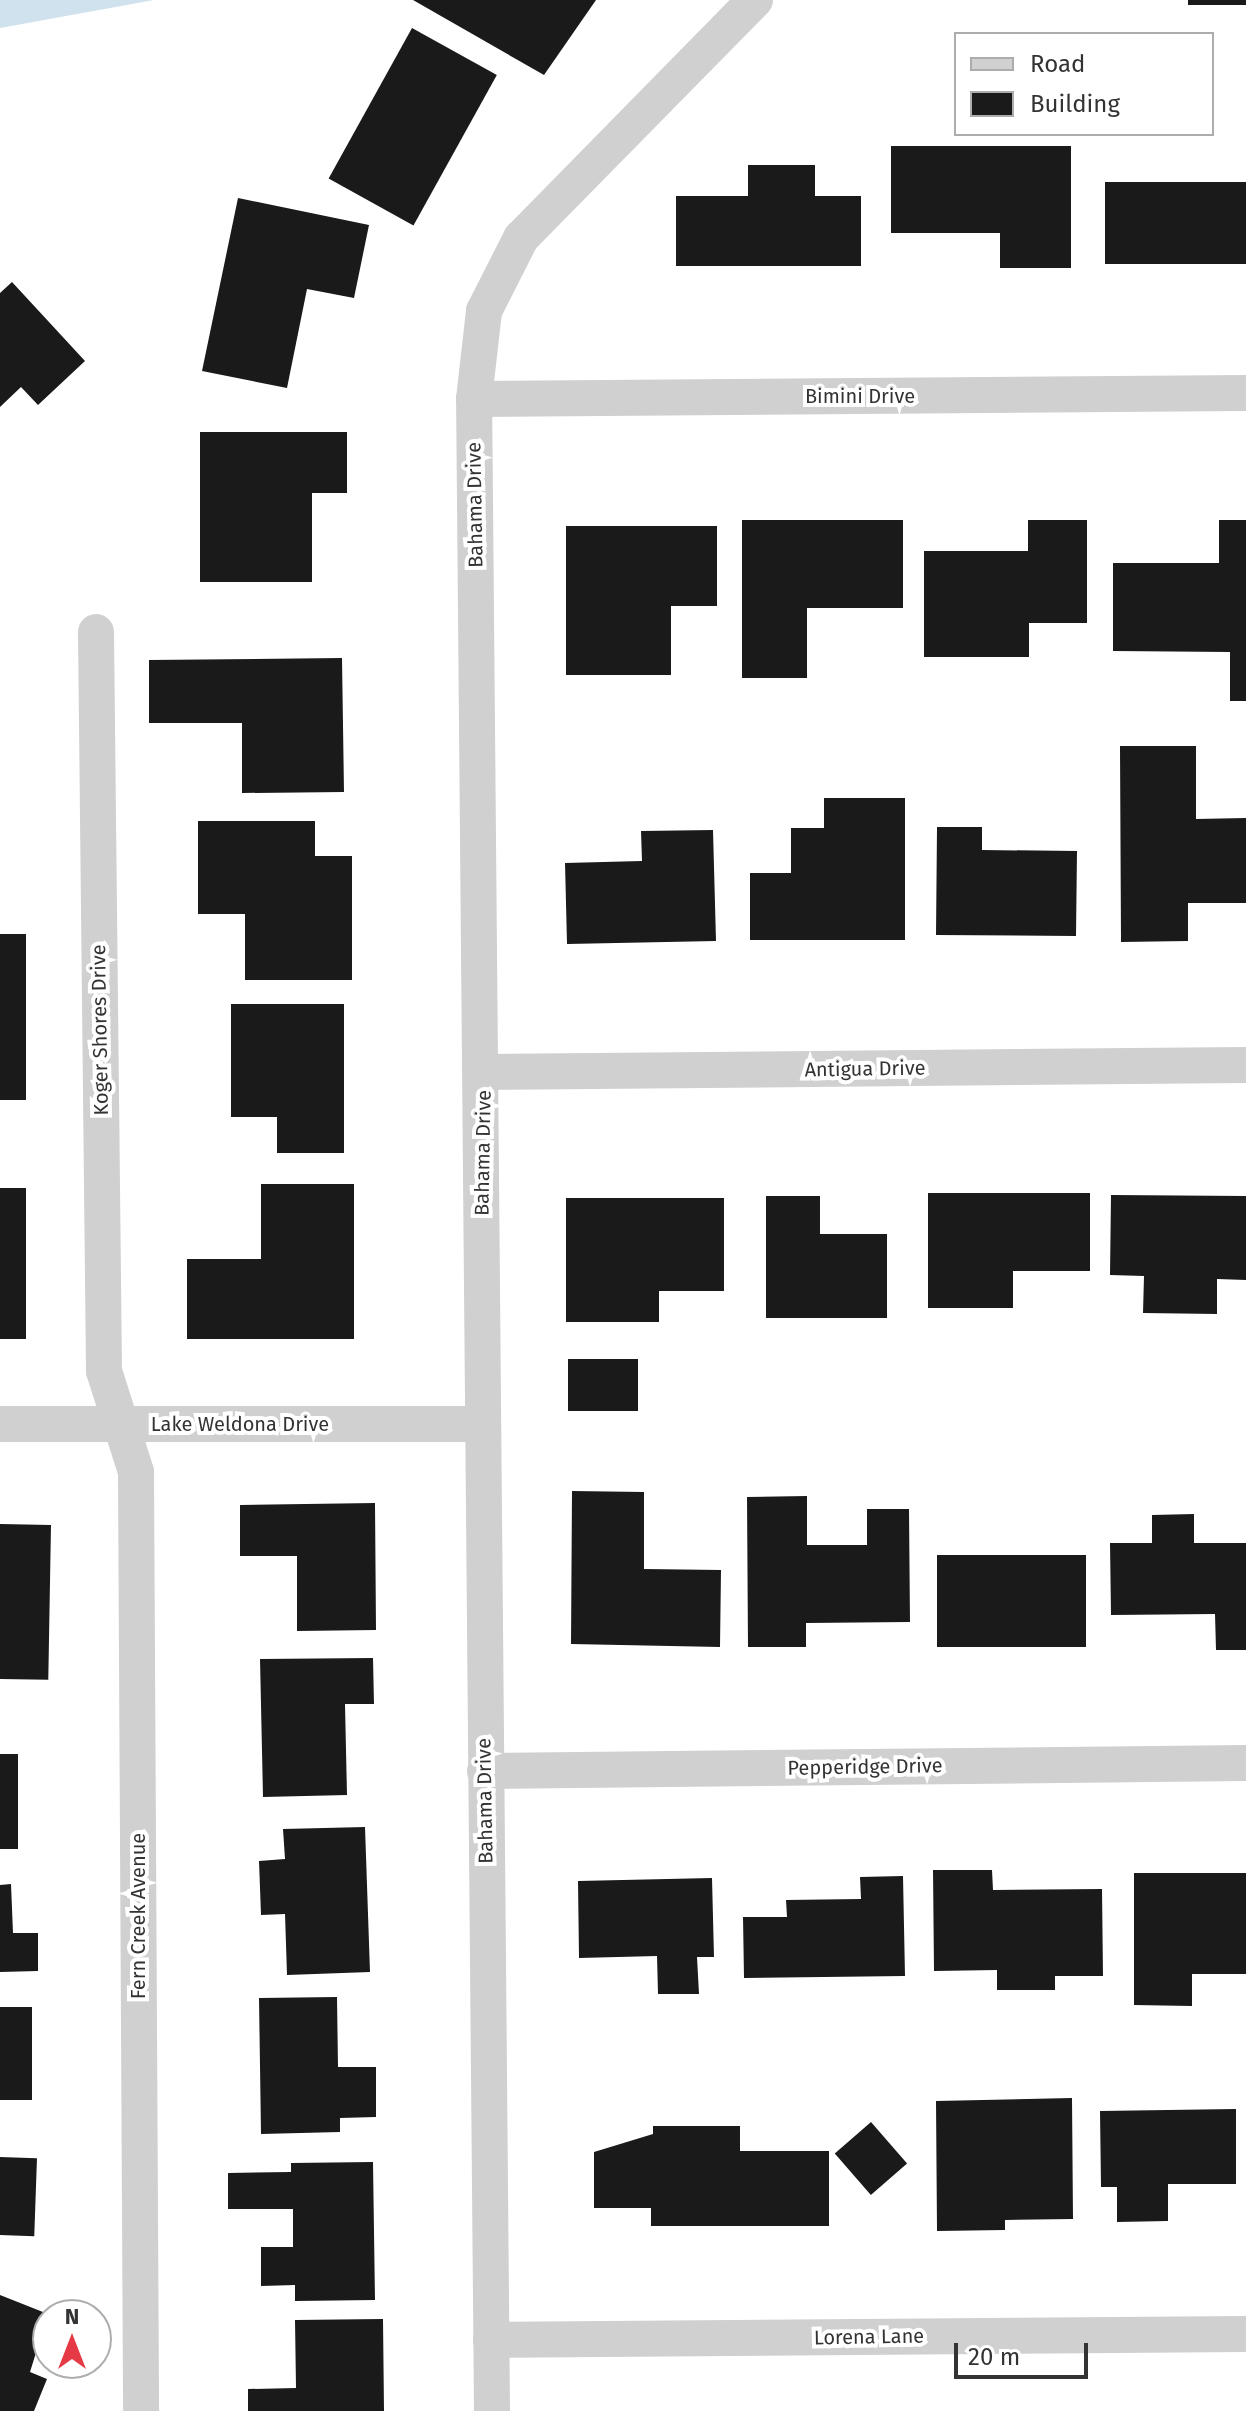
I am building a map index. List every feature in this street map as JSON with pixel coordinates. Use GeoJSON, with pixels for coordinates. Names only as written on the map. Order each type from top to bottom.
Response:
{"type":"FeatureCollection","features":[{"type":"Feature","properties":{"kind":"street","name":"Bahama Drive"},"geometry":{"type":"LineString","coordinates":[[492,2411],[480,1424],[484,1072],[474,399],[484,311],[521,238],[755,0]]}},
{"type":"Feature","properties":{"kind":"street","name":"Bimini Drive"},"geometry":{"type":"LineString","coordinates":[[474,399],[1246,393]]}},
{"type":"Feature","properties":{"kind":"street","name":"Koger Shores Drive"},"geometry":{"type":"LineString","coordinates":[[96,632],[104,1371],[120,1425]]}},
{"type":"Feature","properties":{"kind":"street","name":"Antigua Drive"},"geometry":{"type":"LineString","coordinates":[[484,1072],[1246,1065]]}},
{"type":"Feature","properties":{"kind":"street","name":"Lake Weldona Drive"},"geometry":{"type":"LineString","coordinates":[[0,1424],[480,1424]]}},
{"type":"Feature","properties":{"kind":"street","name":"Fern Creek Avenue"},"geometry":{"type":"LineString","coordinates":[[120,1425],[136,1472],[141,2411]]}},
{"type":"Feature","properties":{"kind":"street","name":"Pepperidge Drive"},"geometry":{"type":"LineString","coordinates":[[485,1771],[1246,1763]]}},
{"type":"Feature","properties":{"kind":"street","name":"Lorena Lane"},"geometry":{"type":"LineString","coordinates":[[491,2340],[1246,2334]]}},
{"type":"Feature","properties":{"kind":"water"},"geometry":{"type":"Polygon","coordinates":[[[0,0],[154,0],[0,28],[0,0]]]}},
{"type":"Feature","properties":{"kind":"building"},"geometry":{"type":"Polygon","coordinates":[[[413,0],[596,0],[544,75],[413,0]]]}},
{"type":"Feature","properties":{"kind":"building"},"geometry":{"type":"Polygon","coordinates":[[[1188,0],[1246,0],[1246,5],[1188,5],[1188,0]]]}},
{"type":"Feature","properties":{"kind":"building"},"geometry":{"type":"Polygon","coordinates":[[[412,28],[497,75],[413,225],[329,178],[412,28]]]}},
{"type":"Feature","properties":{"kind":"building"},"geometry":{"type":"Polygon","coordinates":[[[891,146],[1071,146],[1071,268],[1000,268],[1000,233],[891,233],[891,146]]]}},
{"type":"Feature","properties":{"kind":"building"},"geometry":{"type":"Polygon","coordinates":[[[748,165],[815,165],[815,196],[861,196],[861,266],[676,266],[676,196],[748,196],[748,165]]]}},
{"type":"Feature","properties":{"kind":"building"},"geometry":{"type":"Polygon","coordinates":[[[1105,182],[1246,182],[1246,264],[1105,264],[1105,182]]]}},
{"type":"Feature","properties":{"kind":"building"},"geometry":{"type":"Polygon","coordinates":[[[238,198],[369,225],[354,298],[307,289],[287,388],[202,371],[238,198]]]}},
{"type":"Feature","properties":{"kind":"building"},"geometry":{"type":"Polygon","coordinates":[[[12,282],[85,361],[38,405],[21,387],[0,407],[0,293],[12,282]]]}},
{"type":"Feature","properties":{"kind":"building"},"geometry":{"type":"Polygon","coordinates":[[[200,432],[347,432],[347,493],[312,493],[312,582],[200,582],[200,432]]]}},
{"type":"Feature","properties":{"kind":"building"},"geometry":{"type":"Polygon","coordinates":[[[742,520],[903,520],[903,608],[807,608],[807,678],[742,678],[742,520]]]}},
{"type":"Feature","properties":{"kind":"building"},"geometry":{"type":"Polygon","coordinates":[[[1028,520],[1087,520],[1087,623],[1029,623],[1029,657],[924,657],[924,551],[1028,551],[1028,520]]]}},
{"type":"Feature","properties":{"kind":"building"},"geometry":{"type":"Polygon","coordinates":[[[1219,520],[1246,520],[1246,701],[1230,701],[1230,652],[1113,651],[1113,563],[1219,563],[1219,520]]]}},
{"type":"Feature","properties":{"kind":"building"},"geometry":{"type":"Polygon","coordinates":[[[566,526],[717,526],[717,606],[671,606],[671,675],[566,675],[566,526]]]}},
{"type":"Feature","properties":{"kind":"building"},"geometry":{"type":"Polygon","coordinates":[[[342,658],[344,792],[242,793],[242,723],[149,723],[149,660],[342,658]]]}},
{"type":"Feature","properties":{"kind":"building"},"geometry":{"type":"Polygon","coordinates":[[[1120,746],[1196,746],[1196,819],[1246,818],[1246,903],[1188,903],[1188,941],[1121,942],[1120,746]]]}},
{"type":"Feature","properties":{"kind":"building"},"geometry":{"type":"Polygon","coordinates":[[[824,798],[905,798],[905,940],[750,940],[750,873],[791,873],[791,828],[824,828],[824,798]]]}},
{"type":"Feature","properties":{"kind":"building"},"geometry":{"type":"Polygon","coordinates":[[[198,821],[315,821],[315,856],[352,856],[352,980],[245,980],[245,914],[198,914],[198,821]]]}},
{"type":"Feature","properties":{"kind":"building"},"geometry":{"type":"Polygon","coordinates":[[[937,827],[982,827],[982,850],[1077,851],[1076,936],[936,935],[937,827]]]}},
{"type":"Feature","properties":{"kind":"building"},"geometry":{"type":"Polygon","coordinates":[[[713,830],[716,941],[567,944],[565,863],[642,861],[641,831],[713,830]]]}},
{"type":"Feature","properties":{"kind":"building"},"geometry":{"type":"Polygon","coordinates":[[[0,934],[26,934],[26,1100],[0,1100],[0,934]]]}},
{"type":"Feature","properties":{"kind":"building"},"geometry":{"type":"Polygon","coordinates":[[[231,1004],[344,1004],[344,1153],[277,1153],[277,1117],[231,1117],[231,1004]]]}},
{"type":"Feature","properties":{"kind":"building"},"geometry":{"type":"Polygon","coordinates":[[[261,1184],[354,1184],[354,1339],[187,1339],[187,1259],[261,1259],[261,1184]]]}},
{"type":"Feature","properties":{"kind":"building"},"geometry":{"type":"Polygon","coordinates":[[[0,1188],[26,1188],[26,1339],[0,1339],[0,1188]]]}},
{"type":"Feature","properties":{"kind":"building"},"geometry":{"type":"Polygon","coordinates":[[[928,1193],[1090,1193],[1090,1271],[1013,1271],[1013,1308],[928,1308],[928,1193]]]}},
{"type":"Feature","properties":{"kind":"building"},"geometry":{"type":"Polygon","coordinates":[[[1111,1195],[1246,1196],[1246,1280],[1217,1279],[1217,1314],[1143,1313],[1144,1276],[1110,1275],[1111,1195]]]}},
{"type":"Feature","properties":{"kind":"building"},"geometry":{"type":"Polygon","coordinates":[[[766,1196],[820,1196],[820,1234],[887,1234],[887,1318],[766,1318],[766,1196]]]}},
{"type":"Feature","properties":{"kind":"building"},"geometry":{"type":"Polygon","coordinates":[[[566,1198],[724,1198],[724,1291],[659,1291],[659,1322],[566,1322],[566,1198]]]}},
{"type":"Feature","properties":{"kind":"building"},"geometry":{"type":"Polygon","coordinates":[[[568,1359],[638,1359],[638,1411],[568,1411],[568,1359]]]}},
{"type":"Feature","properties":{"kind":"building"},"geometry":{"type":"Polygon","coordinates":[[[572,1491],[644,1492],[644,1569],[721,1570],[720,1647],[571,1644],[572,1491]]]}},
{"type":"Feature","properties":{"kind":"building"},"geometry":{"type":"Polygon","coordinates":[[[807,1496],[807,1545],[867,1545],[867,1509],[909,1509],[910,1622],[806,1623],[806,1647],[748,1647],[747,1497],[807,1496]]]}},
{"type":"Feature","properties":{"kind":"building"},"geometry":{"type":"Polygon","coordinates":[[[375,1503],[376,1630],[297,1631],[297,1556],[240,1556],[240,1505],[375,1503]]]}},
{"type":"Feature","properties":{"kind":"building"},"geometry":{"type":"Polygon","coordinates":[[[1194,1514],[1194,1543],[1246,1543],[1246,1650],[1216,1650],[1215,1614],[1111,1615],[1110,1543],[1152,1543],[1152,1515],[1194,1514]]]}},
{"type":"Feature","properties":{"kind":"building"},"geometry":{"type":"Polygon","coordinates":[[[0,1524],[51,1525],[48,1680],[0,1679],[0,1524]]]}},
{"type":"Feature","properties":{"kind":"building"},"geometry":{"type":"Polygon","coordinates":[[[937,1555],[1086,1555],[1086,1647],[937,1647],[937,1555]]]}},
{"type":"Feature","properties":{"kind":"building"},"geometry":{"type":"Polygon","coordinates":[[[373,1658],[374,1704],[345,1704],[347,1795],[263,1797],[260,1659],[373,1658]]]}},
{"type":"Feature","properties":{"kind":"building"},"geometry":{"type":"Polygon","coordinates":[[[0,1754],[18,1754],[18,1849],[0,1849],[0,1754]]]}},
{"type":"Feature","properties":{"kind":"building"},"geometry":{"type":"Polygon","coordinates":[[[365,1827],[370,1972],[287,1975],[285,1914],[261,1915],[259,1861],[285,1859],[283,1829],[365,1827]]]}},
{"type":"Feature","properties":{"kind":"building"},"geometry":{"type":"Polygon","coordinates":[[[933,1870],[992,1870],[993,1890],[1102,1889],[1103,1976],[1055,1976],[1055,1990],[997,1990],[997,1970],[934,1971],[933,1870]]]}},
{"type":"Feature","properties":{"kind":"building"},"geometry":{"type":"Polygon","coordinates":[[[1134,1873],[1246,1873],[1246,1974],[1192,1974],[1192,2006],[1134,2005],[1134,1873]]]}},
{"type":"Feature","properties":{"kind":"building"},"geometry":{"type":"Polygon","coordinates":[[[903,1876],[905,1976],[744,1978],[743,1917],[787,1917],[786,1900],[861,1899],[860,1877],[903,1876]]]}},
{"type":"Feature","properties":{"kind":"building"},"geometry":{"type":"Polygon","coordinates":[[[712,1878],[714,1957],[697,1957],[699,1994],[658,1994],[657,1956],[579,1958],[578,1881],[712,1878]]]}},
{"type":"Feature","properties":{"kind":"building"},"geometry":{"type":"Polygon","coordinates":[[[11,1884],[13,1933],[38,1933],[38,1971],[0,1972],[0,1885],[11,1884]]]}},
{"type":"Feature","properties":{"kind":"building"},"geometry":{"type":"Polygon","coordinates":[[[337,1997],[338,2067],[376,2067],[376,2117],[340,2118],[340,2132],[261,2134],[259,1998],[337,1997]]]}},
{"type":"Feature","properties":{"kind":"building"},"geometry":{"type":"Polygon","coordinates":[[[0,2007],[32,2007],[32,2100],[0,2100],[0,2007]]]}},
{"type":"Feature","properties":{"kind":"building"},"geometry":{"type":"Polygon","coordinates":[[[1072,2098],[1073,2219],[1005,2220],[1005,2230],[937,2231],[936,2101],[1072,2098]]]}},
{"type":"Feature","properties":{"kind":"building"},"geometry":{"type":"Polygon","coordinates":[[[1236,2109],[1236,2184],[1168,2184],[1168,2221],[1117,2222],[1117,2187],[1101,2187],[1100,2111],[1236,2109]]]}},
{"type":"Feature","properties":{"kind":"building"},"geometry":{"type":"Polygon","coordinates":[[[871,2122],[907,2164],[871,2195],[835,2153],[871,2122]]]}},
{"type":"Feature","properties":{"kind":"building"},"geometry":{"type":"Polygon","coordinates":[[[653,2126],[740,2126],[740,2151],[829,2151],[829,2226],[651,2226],[651,2208],[594,2208],[594,2152],[653,2134],[653,2126]]]}},
{"type":"Feature","properties":{"kind":"building"},"geometry":{"type":"Polygon","coordinates":[[[0,2157],[37,2158],[34,2236],[0,2235],[0,2157]]]}},
{"type":"Feature","properties":{"kind":"building"},"geometry":{"type":"Polygon","coordinates":[[[373,2162],[375,2300],[295,2301],[295,2285],[261,2286],[261,2247],[293,2247],[293,2209],[228,2209],[228,2173],[291,2172],[291,2163],[373,2162]]]}},
{"type":"Feature","properties":{"kind":"building"},"geometry":{"type":"Polygon","coordinates":[[[0,2295],[32,2308],[30,2372],[32,2379],[47,2379],[34,2411],[0,2411],[0,2295]]]}},
{"type":"Feature","properties":{"kind":"building"},"geometry":{"type":"Polygon","coordinates":[[[383,2319],[384,2411],[248,2411],[248,2389],[296,2388],[295,2320],[383,2319]]]}}]}
